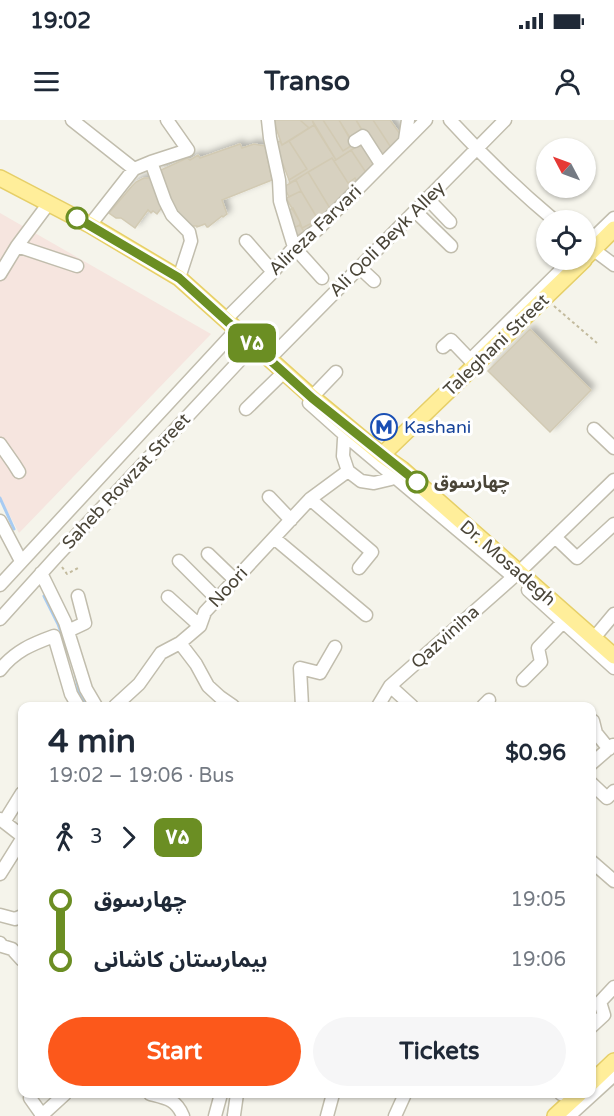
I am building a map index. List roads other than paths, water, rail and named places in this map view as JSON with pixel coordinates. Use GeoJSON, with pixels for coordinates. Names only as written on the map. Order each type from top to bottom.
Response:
{"type":"FeatureCollection","features":[{"type":"Feature","properties":{"kind":"main road","name":"Dr. Mosadegh"},"geometry":{"type":"LineString","coordinates":[[0,178],[47,205],[90,225],[179,278],[252,347],[269,359],[281,375],[312,398],[348,432],[566,619],[594,638],[614,656]]}},
{"type":"Feature","properties":{"kind":"main road","name":"Taleghani Street"},"geometry":{"type":"LineString","coordinates":[[596,245],[614,230]]}},
{"type":"Feature","properties":{"kind":"main road","name":"Taleghani Street"},"geometry":{"type":"LineString","coordinates":[[379,458],[472,363],[570,270]]}},
{"type":"Feature","properties":{"kind":"main road"},"geometry":{"type":"LineString","coordinates":[[596,1078],[614,1061]]}},
{"type":"Feature","properties":{"kind":"main road"},"geometry":{"type":"LineString","coordinates":[[555,1116],[569,1098]]}},
{"type":"Feature","properties":{"kind":"street"},"geometry":{"type":"LineString","coordinates":[[76,123],[92,120]]}},
{"type":"Feature","properties":{"kind":"street"},"geometry":{"type":"LineString","coordinates":[[90,225],[134,170],[188,150],[167,120]]}},
{"type":"Feature","properties":{"kind":"street"},"geometry":{"type":"LineString","coordinates":[[268,120],[279,180],[280,201],[294,247],[322,278]]}},
{"type":"Feature","properties":{"kind":"street"},"geometry":{"type":"LineString","coordinates":[[405,140],[408,120]]}},
{"type":"Feature","properties":{"kind":"street","name":"Alireza Farvari"},"geometry":{"type":"LineString","coordinates":[[232,327],[294,247],[317,230],[426,120]]}},
{"type":"Feature","properties":{"kind":"street"},"geometry":{"type":"LineString","coordinates":[[450,120],[476,149],[542,210]]}},
{"type":"Feature","properties":{"kind":"street","name":"Ali Qoli Beyk Alley"},"geometry":{"type":"LineString","coordinates":[[269,359],[505,120]]}},
{"type":"Feature","properties":{"kind":"street"},"geometry":{"type":"LineString","coordinates":[[76,123],[134,170]]}},
{"type":"Feature","properties":{"kind":"street"},"geometry":{"type":"LineString","coordinates":[[355,141],[363,136],[381,165]]}},
{"type":"Feature","properties":{"kind":"street"},"geometry":{"type":"LineString","coordinates":[[151,162],[172,215],[189,232],[191,242],[179,278]]}},
{"type":"Feature","properties":{"kind":"street"},"geometry":{"type":"LineString","coordinates":[[0,183],[47,205],[132,251],[176,280],[232,327]]}},
{"type":"Feature","properties":{"kind":"street"},"geometry":{"type":"LineString","coordinates":[[427,198],[450,222]]}},
{"type":"Feature","properties":{"kind":"street"},"geometry":{"type":"LineString","coordinates":[[0,274],[47,205]]}},
{"type":"Feature","properties":{"kind":"street"},"geometry":{"type":"LineString","coordinates":[[415,211],[452,246]]}},
{"type":"Feature","properties":{"kind":"street","name":"Taleghani Street"},"geometry":{"type":"LineString","coordinates":[[596,241],[614,218]]}},
{"type":"Feature","properties":{"kind":"street"},"geometry":{"type":"LineString","coordinates":[[246,241],[273,272]]}},
{"type":"Feature","properties":{"kind":"street"},"geometry":{"type":"LineString","coordinates":[[17,246],[77,266]]}},
{"type":"Feature","properties":{"kind":"street"},"geometry":{"type":"LineString","coordinates":[[596,256],[614,265]]}},
{"type":"Feature","properties":{"kind":"street"},"geometry":{"type":"LineString","coordinates":[[360,268],[374,281]]}},
{"type":"Feature","properties":{"kind":"street","name":"Taleghani Street"},"geometry":{"type":"LineString","coordinates":[[472,363],[562,270]]}},
{"type":"Feature","properties":{"kind":"street","name":"Saheb Rowzat Street"},"geometry":{"type":"LineString","coordinates":[[0,585],[232,327]]}},
{"type":"Feature","properties":{"kind":"street"},"geometry":{"type":"LineString","coordinates":[[444,348],[451,340],[472,363]]}},
{"type":"Feature","properties":{"kind":"street"},"geometry":{"type":"LineString","coordinates":[[252,347],[348,432],[344,439],[343,456],[348,471],[361,481],[374,483],[391,479],[398,473]]}},
{"type":"Feature","properties":{"kind":"street","name":"Saheb Rowzat Street"},"geometry":{"type":"LineString","coordinates":[[0,619],[252,347]]}},
{"type":"Feature","properties":{"kind":"street"},"geometry":{"type":"LineString","coordinates":[[312,398],[336,372]]}},
{"type":"Feature","properties":{"kind":"street"},"geometry":{"type":"LineString","coordinates":[[246,409],[281,375]]}},
{"type":"Feature","properties":{"kind":"street"},"geometry":{"type":"LineString","coordinates":[[594,429],[614,448]]}},
{"type":"Feature","properties":{"kind":"street"},"geometry":{"type":"LineString","coordinates":[[0,444],[19,472]]}},
{"type":"Feature","properties":{"kind":"street","name":"Noori"},"geometry":{"type":"LineString","coordinates":[[119,702],[139,684],[161,653],[180,643],[200,626],[205,612],[310,499],[348,471]]}},
{"type":"Feature","properties":{"kind":"street","name":"Qazviniha"},"geometry":{"type":"LineString","coordinates":[[380,702],[390,686],[516,574],[614,481]]}},
{"type":"Feature","properties":{"kind":"street"},"geometry":{"type":"LineString","coordinates":[[269,497],[291,520]]}},
{"type":"Feature","properties":{"kind":"street"},"geometry":{"type":"LineString","coordinates":[[310,499],[372,552],[359,568]]}},
{"type":"Feature","properties":{"kind":"street"},"geometry":{"type":"LineString","coordinates":[[0,521],[21,561]]}},
{"type":"Feature","properties":{"kind":"street"},"geometry":{"type":"LineString","coordinates":[[555,537],[577,558],[614,524]]}},
{"type":"Feature","properties":{"kind":"street"},"geometry":{"type":"LineString","coordinates":[[274,538],[366,615]]}},
{"type":"Feature","properties":{"kind":"street"},"geometry":{"type":"LineString","coordinates":[[208,554],[235,579]]}},
{"type":"Feature","properties":{"kind":"street"},"geometry":{"type":"LineString","coordinates":[[179,561],[217,599]]}},
{"type":"Feature","properties":{"kind":"street"},"geometry":{"type":"LineString","coordinates":[[41,573],[65,622],[86,689],[94,702]]}},
{"type":"Feature","properties":{"kind":"street"},"geometry":{"type":"LineString","coordinates":[[68,631],[85,623],[78,596]]}},
{"type":"Feature","properties":{"kind":"street"},"geometry":{"type":"LineString","coordinates":[[168,597],[200,626]]}},
{"type":"Feature","properties":{"kind":"street"},"geometry":{"type":"LineString","coordinates":[[594,638],[614,614]]}},
{"type":"Feature","properties":{"kind":"street"},"geometry":{"type":"LineString","coordinates":[[523,680],[541,662],[538,648],[566,619],[614,668]]}},
{"type":"Feature","properties":{"kind":"street"},"geometry":{"type":"LineString","coordinates":[[0,670],[9,659],[32,644],[54,636],[71,694],[76,702]]}},
{"type":"Feature","properties":{"kind":"street"},"geometry":{"type":"LineString","coordinates":[[180,643],[196,664],[208,686],[227,702]]}},
{"type":"Feature","properties":{"kind":"street"},"geometry":{"type":"LineString","coordinates":[[302,702],[300,668],[320,673],[335,647]]}},
{"type":"Feature","properties":{"kind":"street"},"geometry":{"type":"LineString","coordinates":[[390,686],[408,702]]}},
{"type":"Feature","properties":{"kind":"street"},"geometry":{"type":"LineString","coordinates":[[71,694],[86,689]]}},
{"type":"Feature","properties":{"kind":"street"},"geometry":{"type":"LineString","coordinates":[[596,733],[611,747],[596,760]]}},
{"type":"Feature","properties":{"kind":"street"},"geometry":{"type":"LineString","coordinates":[[596,788],[607,798],[614,791]]}},
{"type":"Feature","properties":{"kind":"street"},"geometry":{"type":"LineString","coordinates":[[18,798],[2,820],[18,834]]}},
{"type":"Feature","properties":{"kind":"street"},"geometry":{"type":"LineString","coordinates":[[0,874],[18,844]]}},
{"type":"Feature","properties":{"kind":"street"},"geometry":{"type":"LineString","coordinates":[[596,865],[614,881]]}},
{"type":"Feature","properties":{"kind":"street"},"geometry":{"type":"LineString","coordinates":[[0,915],[18,918]]}},
{"type":"Feature","properties":{"kind":"street"},"geometry":{"type":"LineString","coordinates":[[0,943],[12,949],[18,956]]}},
{"type":"Feature","properties":{"kind":"street"},"geometry":{"type":"LineString","coordinates":[[596,1022],[604,1015],[600,1002],[614,987]]}},
{"type":"Feature","properties":{"kind":"street"},"geometry":{"type":"LineString","coordinates":[[596,1091],[614,1075]]}},
{"type":"Feature","properties":{"kind":"street"},"geometry":{"type":"LineString","coordinates":[[30,1098],[42,1115],[57,1098]]}},
{"type":"Feature","properties":{"kind":"street"},"geometry":{"type":"LineString","coordinates":[[168,1098],[180,1108],[183,1116]]}},
{"type":"Feature","properties":{"kind":"street"},"geometry":{"type":"LineString","coordinates":[[215,1116],[220,1098]]}},
{"type":"Feature","properties":{"kind":"street"},"geometry":{"type":"LineString","coordinates":[[229,1116],[235,1116],[237,1098]]}},
{"type":"Feature","properties":{"kind":"street"},"geometry":{"type":"LineString","coordinates":[[327,1116],[332,1098]]}},
{"type":"Feature","properties":{"kind":"street"},"geometry":{"type":"LineString","coordinates":[[395,1116],[403,1098]]}},
{"type":"Feature","properties":{"kind":"street"},"geometry":{"type":"LineString","coordinates":[[569,1116],[589,1098]]}},
{"type":"Feature","properties":{"kind":"waterway"},"geometry":{"type":"LineString","coordinates":[[0,498],[14,529]]}},
{"type":"Feature","properties":{"kind":"waterway"},"geometry":{"type":"LineString","coordinates":[[44,596],[69,654]]}},
{"type":"Feature","properties":{"kind":"waterway"},"geometry":{"type":"LineString","coordinates":[[75,672],[80,696],[84,702]]}},
{"type":"Feature","properties":{"kind":"waterway"},"geometry":{"type":"LineString","coordinates":[[228,1116],[231,1098]]}},
{"type":"Feature","properties":{"kind":"place","name":"Kashani"},"geometry":{"type":"Point","coordinates":[384,427]}},
{"type":"Feature","properties":{"kind":"place","name":"چهارسوق"},"geometry":{"type":"Point","coordinates":[417,482]}}]}
